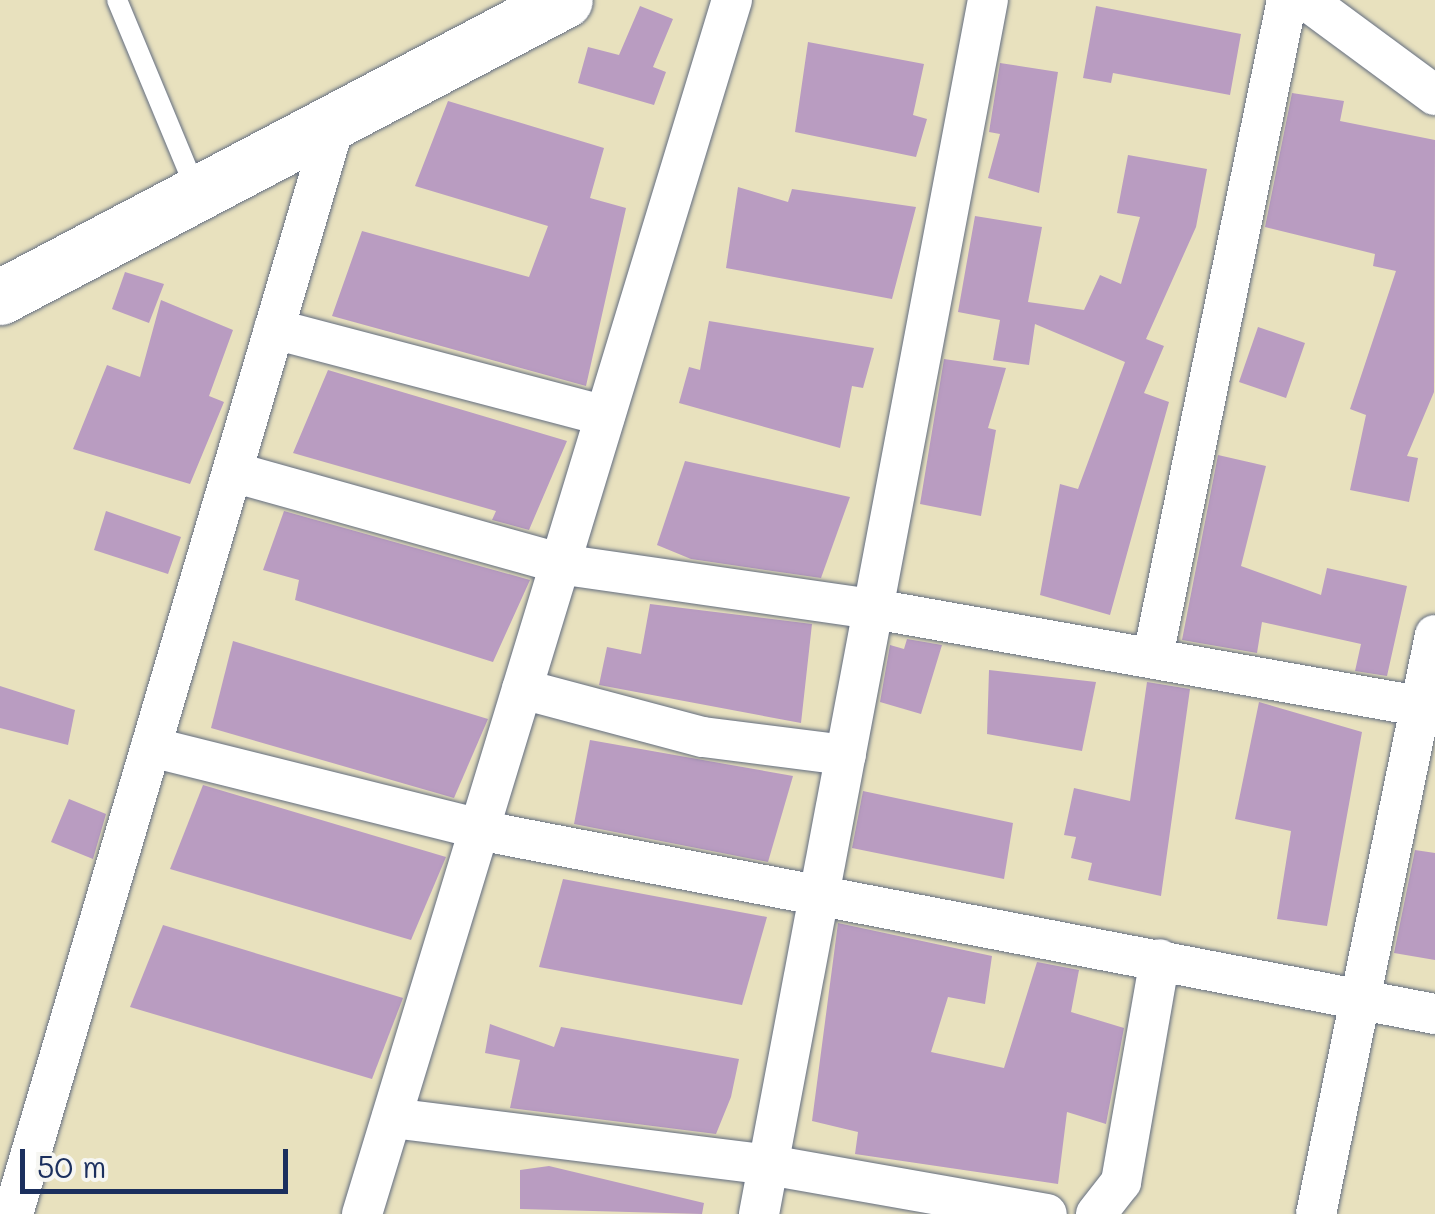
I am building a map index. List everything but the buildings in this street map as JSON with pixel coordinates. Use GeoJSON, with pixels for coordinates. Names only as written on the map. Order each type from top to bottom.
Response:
{"type":"FeatureCollection","features":[{"type":"Feature","properties":{"kind":"main road"},"geometry":{"type":"LineString","coordinates":[[0,297],[565,0]]}},
{"type":"Feature","properties":{"kind":"street"},"geometry":{"type":"LineString","coordinates":[[362,1214],[522,689],[566,566],[606,416],[732,0]]}},
{"type":"Feature","properties":{"kind":"street"},"geometry":{"type":"LineString","coordinates":[[760,1214],[846,756],[880,610],[988,0]]}},
{"type":"Feature","properties":{"kind":"street"},"geometry":{"type":"LineString","coordinates":[[1154,656],[1287,0]]}},
{"type":"Feature","properties":{"kind":"street"},"geometry":{"type":"LineString","coordinates":[[1306,0],[1435,95]]}},
{"type":"Feature","properties":{"kind":"street"},"geometry":{"type":"LineString","coordinates":[[13,1214],[335,123]]}},
{"type":"Feature","properties":{"kind":"street"},"geometry":{"type":"LineString","coordinates":[[274,329],[606,416]]}},
{"type":"Feature","properties":{"kind":"street"},"geometry":{"type":"LineString","coordinates":[[233,472],[566,566],[880,610],[1429,708]]}},
{"type":"Feature","properties":{"kind":"street"},"geometry":{"type":"LineString","coordinates":[[1316,1214],[1429,708],[1435,635]]}},
{"type":"Feature","properties":{"kind":"street"},"geometry":{"type":"LineString","coordinates":[[522,689],[703,737],[846,756]]}},
{"type":"Feature","properties":{"kind":"street"},"geometry":{"type":"LineString","coordinates":[[151,747],[479,830],[820,892],[1435,1014]]}},
{"type":"Feature","properties":{"kind":"street"},"geometry":{"type":"LineString","coordinates":[[1096,1214],[1121,1182],[1160,960]]}},
{"type":"Feature","properties":{"kind":"street"},"geometry":{"type":"LineString","coordinates":[[392,1118],[768,1165],[1047,1214]]}},
{"type":"Feature","properties":{"kind":"lane"},"geometry":{"type":"LineString","coordinates":[[117,0],[198,194]]}}]}
